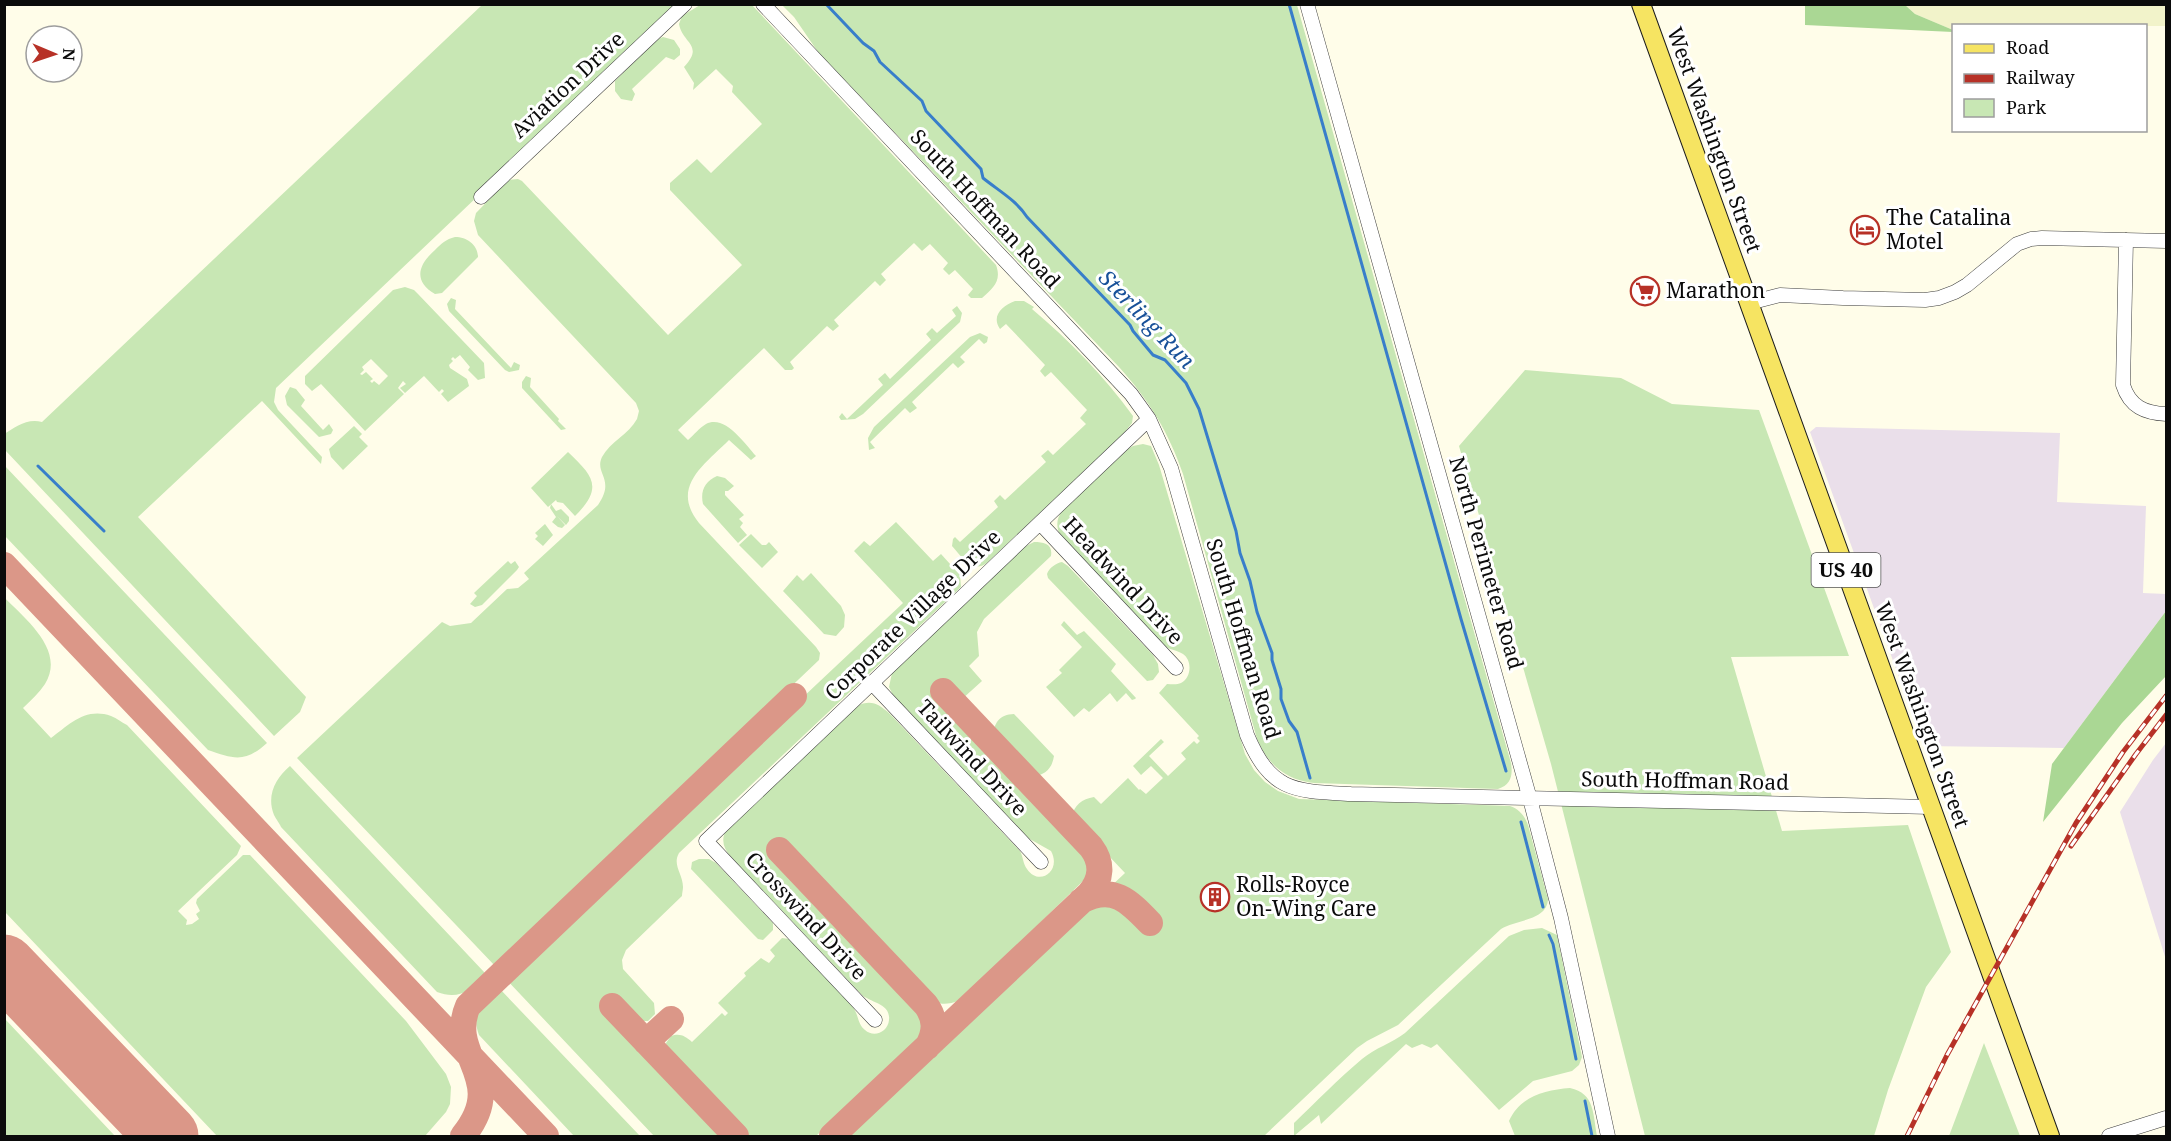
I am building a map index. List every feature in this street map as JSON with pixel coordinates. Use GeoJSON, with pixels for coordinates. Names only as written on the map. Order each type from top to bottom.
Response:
{"type":"FeatureCollection","features":[{"type":"Feature","properties":{"kind":"main road","name":"West Washington Street"},"geometry":{"type":"LineString","coordinates":[[1641,4],[2050,1137]]}},
{"type":"Feature","properties":{"kind":"street","name":"Aviation Drive"},"geometry":{"type":"LineString","coordinates":[[481,197],[685,4]]}},
{"type":"Feature","properties":{"kind":"street","name":"South Hoffman Road"},"geometry":{"type":"LineString","coordinates":[[763,4],[1131,394],[1149,419],[1171,468],[1246,735],[1262,767],[1280,782],[1304,791],[1530,799],[1931,807]]}},
{"type":"Feature","properties":{"kind":"street","name":"North Perimeter Road"},"geometry":{"type":"LineString","coordinates":[[1306,4],[1530,799],[1561,918],[1608,1137]]}},
{"type":"Feature","properties":{"kind":"street"},"geometry":{"type":"LineString","coordinates":[[1749,303],[1780,295],[1934,299],[1960,290],[2011,248],[2027,240],[2042,238],[2166,241]]}},
{"type":"Feature","properties":{"kind":"street"},"geometry":{"type":"LineString","coordinates":[[2126,240],[2123,386],[2128,398],[2137,407],[2149,413],[2166,414]]}},
{"type":"Feature","properties":{"kind":"street","name":"Corporate Village Drive"},"geometry":{"type":"LineString","coordinates":[[706,841],[1149,419]]}},
{"type":"Feature","properties":{"kind":"street","name":"Headwind Drive"},"geometry":{"type":"LineString","coordinates":[[1040,523],[1176,668]]}},
{"type":"Feature","properties":{"kind":"street","name":"Tailwind Drive"},"geometry":{"type":"LineString","coordinates":[[872,683],[1041,862]]}},
{"type":"Feature","properties":{"kind":"street","name":"Crosswind Drive"},"geometry":{"type":"LineString","coordinates":[[706,841],[875,1020]]}},
{"type":"Feature","properties":{"kind":"street"},"geometry":{"type":"LineString","coordinates":[[2109,1137],[2166,1118]]}},
{"type":"Feature","properties":{"kind":"shaded area"},"geometry":{"type":"Polygon","coordinates":[[[1816,427],[2060,433],[2057,502],[2146,506],[2143,593],[2166,594],[2166,611],[2064,748],[1924,746],[1810,432],[1816,427]]]}},
{"type":"Feature","properties":{"kind":"shaded area"},"geometry":{"type":"Polygon","coordinates":[[[2166,743],[2166,960],[2120,812],[2166,743]]]}},
{"type":"Feature","properties":{"kind":"green space"},"geometry":{"type":"Polygon","coordinates":[[[482,5],[679,5],[276,388],[274,402],[278,410],[322,457],[321,464],[262,401],[138,517],[306,697],[300,712],[274,736],[5,450],[4,434],[26,422],[42,422],[482,5]]]}},
{"type":"Feature","properties":{"kind":"green space"},"geometry":{"type":"Polygon","coordinates":[[[700,5],[752,5],[996,265],[998,276],[993,287],[982,298],[971,298],[968,295],[973,289],[955,270],[949,275],[943,269],[948,263],[930,244],[922,251],[914,243],[881,274],[886,280],[880,286],[875,281],[834,320],[839,326],[833,331],[827,326],[790,362],[794,368],[792,370],[785,370],[764,348],[678,430],[688,440],[706,424],[720,423],[734,432],[756,456],[751,460],[729,440],[694,477],[688,498],[691,510],[699,523],[816,647],[820,653],[819,660],[496,967],[297,758],[442,622],[450,626],[471,623],[507,589],[518,588],[529,579],[524,573],[598,505],[605,489],[600,463],[602,457],[637,419],[639,411],[636,403],[478,235],[474,221],[476,213],[508,180],[522,181],[668,335],[742,265],[670,190],[670,183],[697,159],[711,173],[762,124],[732,92],[733,86],[716,69],[693,90],[694,83],[684,67],[690,60],[692,49],[679,24],[682,16],[700,5]]]}},
{"type":"Feature","properties":{"kind":"green space"},"geometry":{"type":"Polygon","coordinates":[[[782,5],[1297,5],[1511,763],[1512,772],[1506,785],[1498,789],[1314,783],[1295,779],[1272,764],[1257,739],[1183,474],[1165,431],[1149,405],[1119,367],[818,52],[794,17],[782,5]]]}},
{"type":"Feature","properties":{"kind":"green space"},"geometry":{"type":"Polygon","coordinates":[[[1805,5],[1905,5],[1915,14],[1952,30],[1952,32],[1805,25],[1805,5]]]}},
{"type":"Feature","properties":{"kind":"green space"},"geometry":{"type":"Polygon","coordinates":[[[1905,5],[2166,5],[2166,26],[2147,26],[2147,24],[1952,24],[1952,30],[1915,14],[1905,5]]]}},
{"type":"Feature","properties":{"kind":"green space"},"geometry":{"type":"Polygon","coordinates":[[[663,37],[674,40],[680,49],[680,55],[674,60],[666,57],[632,89],[635,94],[632,101],[621,99],[615,91],[615,81],[656,40],[663,37]]]}},
{"type":"Feature","properties":{"kind":"green space"},"geometry":{"type":"Polygon","coordinates":[[[455,237],[471,242],[478,257],[442,293],[435,294],[423,284],[420,273],[422,267],[439,246],[455,237]]]}},
{"type":"Feature","properties":{"kind":"green space"},"geometry":{"type":"Polygon","coordinates":[[[405,287],[414,290],[484,363],[485,378],[478,380],[468,370],[470,367],[460,355],[455,359],[453,357],[450,368],[467,379],[469,386],[448,402],[441,394],[444,391],[442,389],[439,392],[424,376],[405,393],[400,388],[406,384],[403,381],[398,388],[404,394],[365,431],[321,384],[312,391],[305,384],[305,376],[393,290],[405,287]],[[371,359],[362,367],[364,370],[360,374],[366,372],[373,379],[370,381],[372,383],[374,381],[379,385],[388,376],[371,359]]]}},
{"type":"Feature","properties":{"kind":"green space"},"geometry":{"type":"Polygon","coordinates":[[[451,298],[456,300],[455,309],[511,368],[514,362],[520,365],[519,370],[509,372],[505,370],[449,311],[447,304],[451,298]]]}},
{"type":"Feature","properties":{"kind":"green space"},"geometry":{"type":"Polygon","coordinates":[[[1015,301],[1024,301],[1034,307],[1032,309],[1073,346],[1122,401],[1133,416],[1132,423],[988,562],[977,567],[968,563],[952,546],[953,539],[955,537],[960,542],[998,507],[994,501],[1000,495],[1005,500],[1046,462],[1041,456],[1048,450],[1053,455],[1086,424],[1080,418],[1087,410],[1051,372],[1045,377],[1040,371],[1045,365],[1006,324],[1000,329],[997,320],[999,312],[1015,301]]]}},
{"type":"Feature","properties":{"kind":"green space"},"geometry":{"type":"Polygon","coordinates":[[[957,306],[962,313],[960,322],[863,414],[855,419],[841,420],[839,417],[842,413],[847,419],[883,385],[878,379],[885,373],[890,379],[931,340],[926,334],[932,328],[937,333],[956,316],[952,310],[957,306]]]}},
{"type":"Feature","properties":{"kind":"green space"},"geometry":{"type":"Polygon","coordinates":[[[980,333],[988,337],[987,342],[984,344],[979,339],[960,357],[965,362],[958,368],[953,363],[912,402],[917,408],[910,413],[905,408],[870,442],[875,448],[869,450],[868,438],[874,427],[970,337],[980,333]]]}},
{"type":"Feature","properties":{"kind":"green space"},"geometry":{"type":"Polygon","coordinates":[[[1525,370],[1621,378],[1672,404],[1759,410],[1849,656],[1731,657],[1782,831],[1908,825],[1951,952],[1926,987],[1888,1090],[1874,1136],[1645,1136],[1551,764],[1459,446],[1525,370]]]}},
{"type":"Feature","properties":{"kind":"green space"},"geometry":{"type":"Polygon","coordinates":[[[526,376],[531,378],[530,387],[566,429],[561,430],[522,388],[522,382],[526,376]]]}},
{"type":"Feature","properties":{"kind":"green space"},"geometry":{"type":"Polygon","coordinates":[[[290,387],[296,389],[305,400],[301,406],[323,430],[329,424],[333,430],[331,434],[319,437],[287,405],[285,396],[290,387]]]}},
{"type":"Feature","properties":{"kind":"green space"},"geometry":{"type":"Polygon","coordinates":[[[354,426],[362,434],[359,437],[368,446],[343,470],[331,457],[329,449],[354,426]]]}},
{"type":"Feature","properties":{"kind":"green space"},"geometry":{"type":"Polygon","coordinates":[[[1143,444],[1151,446],[1159,465],[1245,754],[1254,770],[1278,791],[1299,799],[1513,807],[1521,813],[1528,825],[1548,899],[1546,906],[1537,916],[1501,929],[1398,1025],[1357,1048],[1264,1136],[847,1136],[1125,873],[1072,817],[1077,806],[1082,801],[1094,797],[1101,804],[1128,778],[1146,794],[1163,778],[1151,766],[1141,775],[1133,766],[1161,739],[1164,742],[1149,756],[1168,776],[1186,759],[1181,753],[1194,741],[1197,744],[1200,741],[1197,738],[1199,736],[1159,693],[1167,684],[1179,684],[1185,680],[1190,668],[1186,657],[1165,646],[1060,536],[1058,529],[1057,522],[1063,510],[1128,449],[1143,444]]]}},
{"type":"Feature","properties":{"kind":"green space"},"geometry":{"type":"Polygon","coordinates":[[[568,452],[584,468],[592,482],[590,497],[575,516],[563,503],[556,500],[548,507],[531,488],[568,452]]]}},
{"type":"Feature","properties":{"kind":"green space"},"geometry":{"type":"Polygon","coordinates":[[[5,466],[267,743],[252,754],[239,757],[225,756],[208,750],[5,536],[5,466]]]}},
{"type":"Feature","properties":{"kind":"green space"},"geometry":{"type":"Polygon","coordinates":[[[717,476],[725,478],[734,486],[725,491],[725,495],[744,515],[739,519],[743,523],[740,527],[747,535],[738,543],[703,504],[704,487],[717,476]]]}},
{"type":"Feature","properties":{"kind":"green space"},"geometry":{"type":"Polygon","coordinates":[[[551,504],[556,511],[561,509],[569,517],[566,525],[557,516],[565,525],[562,528],[552,522],[556,517],[550,508],[551,504]]]}},
{"type":"Feature","properties":{"kind":"green space"},"geometry":{"type":"Polygon","coordinates":[[[896,522],[933,561],[941,554],[960,575],[961,587],[679,853],[677,866],[683,882],[682,896],[626,950],[622,960],[623,969],[654,1003],[655,1014],[648,1021],[635,1021],[614,999],[604,1009],[724,1136],[654,1136],[505,978],[903,603],[854,551],[864,541],[870,546],[896,522]]]}},
{"type":"Feature","properties":{"kind":"green space"},"geometry":{"type":"Polygon","coordinates":[[[545,524],[553,535],[543,546],[535,539],[538,536],[535,533],[545,524]]]}},
{"type":"Feature","properties":{"kind":"green space"},"geometry":{"type":"Polygon","coordinates":[[[751,534],[762,545],[769,542],[778,552],[762,568],[739,545],[751,534]]]}},
{"type":"Feature","properties":{"kind":"green space"},"geometry":{"type":"Polygon","coordinates":[[[1034,542],[1047,544],[1051,549],[1051,556],[984,619],[977,632],[979,656],[969,666],[982,681],[961,700],[947,685],[936,695],[1071,837],[1087,861],[1086,878],[961,1000],[944,1004],[935,1001],[915,984],[780,841],[769,852],[905,994],[921,1015],[923,1025],[918,1041],[816,1136],[745,1136],[668,1056],[666,1043],[671,1036],[677,1035],[692,1042],[722,1013],[725,1016],[728,1013],[718,1003],[746,976],[744,973],[761,958],[769,963],[775,956],[770,950],[782,938],[789,939],[844,997],[854,1009],[865,1030],[876,1034],[883,1031],[888,1024],[887,1010],[861,994],[731,857],[723,841],[726,830],[857,706],[867,703],[875,704],[890,714],[1020,851],[1026,867],[1032,874],[1037,877],[1048,874],[1054,865],[1051,851],[1028,838],[895,699],[889,687],[892,673],[1024,547],[1034,542]]]}},
{"type":"Feature","properties":{"kind":"green space"},"geometry":{"type":"Polygon","coordinates":[[[508,561],[511,564],[515,561],[519,567],[517,570],[482,605],[475,607],[470,604],[477,596],[474,593],[508,561]]]}},
{"type":"Feature","properties":{"kind":"green space"},"geometry":{"type":"Polygon","coordinates":[[[1062,562],[1153,655],[1159,672],[1153,680],[1147,681],[1048,578],[1049,570],[1062,562]]]}},
{"type":"Feature","properties":{"kind":"green space"},"geometry":{"type":"Polygon","coordinates":[[[811,573],[841,606],[845,615],[844,627],[836,636],[824,634],[783,591],[797,575],[803,581],[811,573]]]}},
{"type":"Feature","properties":{"kind":"green space"},"geometry":{"type":"Polygon","coordinates":[[[4,597],[32,625],[47,647],[50,671],[45,684],[23,708],[51,738],[85,716],[102,714],[115,718],[127,725],[241,846],[237,855],[178,911],[187,920],[186,925],[199,919],[196,914],[200,911],[196,903],[197,899],[243,855],[250,855],[406,1021],[446,1074],[451,1087],[450,1104],[425,1136],[217,1136],[5,912],[4,597]]]}},
{"type":"Feature","properties":{"kind":"green space"},"geometry":{"type":"Polygon","coordinates":[[[2166,611],[2166,676],[2122,723],[2043,822],[2052,764],[2166,611]]]}},
{"type":"Feature","properties":{"kind":"green space"},"geometry":{"type":"Polygon","coordinates":[[[1064,621],[1077,635],[1084,631],[1116,664],[1111,671],[1135,699],[1132,700],[1126,693],[1117,702],[1110,693],[1089,712],[1084,708],[1074,717],[1046,687],[1062,673],[1059,670],[1082,647],[1061,625],[1064,621]]]}},
{"type":"Feature","properties":{"kind":"green space"},"geometry":{"type":"Polygon","coordinates":[[[1014,714],[1054,756],[1050,768],[1041,775],[1032,777],[992,735],[999,720],[1014,714]]]}},
{"type":"Feature","properties":{"kind":"green space"},"geometry":{"type":"Polygon","coordinates":[[[290,766],[486,976],[464,993],[451,995],[437,992],[281,827],[272,808],[272,794],[280,776],[290,766]]]}},
{"type":"Feature","properties":{"kind":"green space"},"geometry":{"type":"Polygon","coordinates":[[[709,859],[716,863],[773,923],[773,930],[763,940],[758,939],[691,869],[692,862],[709,859]]]}},
{"type":"Feature","properties":{"kind":"green space"},"geometry":{"type":"Polygon","coordinates":[[[1542,928],[1557,935],[1582,1057],[1579,1065],[1572,1071],[1533,1081],[1499,1110],[1437,1044],[1431,1048],[1422,1044],[1412,1048],[1406,1044],[1321,1124],[1319,1115],[1294,1136],[1294,1123],[1362,1059],[1405,1033],[1509,936],[1524,930],[1542,928]]]}},
{"type":"Feature","properties":{"kind":"green space"},"geometry":{"type":"Polygon","coordinates":[[[496,987],[640,1136],[574,1136],[479,1035],[476,1021],[479,1009],[496,987]]]}},
{"type":"Feature","properties":{"kind":"green space"},"geometry":{"type":"Polygon","coordinates":[[[5,1019],[115,1136],[5,1136],[5,1019]]]}},
{"type":"Feature","properties":{"kind":"green space"},"geometry":{"type":"Polygon","coordinates":[[[1984,1043],[2020,1136],[1949,1136],[1984,1043]]]}},
{"type":"Feature","properties":{"kind":"green space"},"geometry":{"type":"Polygon","coordinates":[[[1570,1088],[1584,1095],[1588,1100],[1597,1136],[1515,1136],[1509,1121],[1520,1106],[1534,1096],[1551,1090],[1570,1088]]]}},
{"type":"Feature","properties":{"kind":"waterway","name":"Sterling Run"},"geometry":{"type":"LineString","coordinates":[[826,4],[863,43],[874,51],[880,62],[922,101],[926,111],[981,169],[983,178],[1018,206],[1130,325],[1153,355],[1165,360],[1186,383],[1199,409],[1236,531],[1257,612],[1272,653],[1281,689],[1281,699],[1289,721],[1297,732],[1310,778]]}},
{"type":"Feature","properties":{"kind":"waterway"},"geometry":{"type":"LineString","coordinates":[[1289,4],[1461,619],[1506,771]]}},
{"type":"Feature","properties":{"kind":"waterway"},"geometry":{"type":"LineString","coordinates":[[38,466],[104,531]]}},
{"type":"Feature","properties":{"kind":"waterway"},"geometry":{"type":"LineString","coordinates":[[1521,822],[1543,907]]}},
{"type":"Feature","properties":{"kind":"waterway"},"geometry":{"type":"LineString","coordinates":[[1549,935],[1553,944],[1576,1059]]}},
{"type":"Feature","properties":{"kind":"waterway"},"geometry":{"type":"LineString","coordinates":[[1585,1101],[1592,1136]]}},
{"type":"Feature","properties":{"kind":"taxiway"},"geometry":{"type":"LineString","coordinates":[[4,565],[546,1136]]}},
{"type":"Feature","properties":{"kind":"taxiway"},"geometry":{"type":"LineString","coordinates":[[832,1136],[1089,894],[1099,877],[1098,859],[1091,847],[943,691]]}},
{"type":"Feature","properties":{"kind":"taxiway"},"geometry":{"type":"LineString","coordinates":[[463,1136],[476,1116],[481,1098],[479,1083],[465,1039],[463,1024],[468,1006],[794,696]]}},
{"type":"Feature","properties":{"kind":"taxiway"},"geometry":{"type":"LineString","coordinates":[[779,850],[926,1005],[932,1015],[934,1026],[927,1047]]}},
{"type":"Feature","properties":{"kind":"taxiway"},"geometry":{"type":"LineString","coordinates":[[1081,901],[1102,894],[1120,897],[1150,923]]}},
{"type":"Feature","properties":{"kind":"taxiway"},"geometry":{"type":"LineString","coordinates":[[612,1006],[736,1136]]}},
{"type":"Feature","properties":{"kind":"taxiway"},"geometry":{"type":"LineString","coordinates":[[646,1042],[671,1019]]}},
{"type":"Feature","properties":{"kind":"runway"},"geometry":{"type":"LineString","coordinates":[[4,966],[167,1136]]}},
{"type":"Feature","properties":{"kind":"railway"},"geometry":{"type":"LineString","coordinates":[[1907,1136],[1947,1055],[2076,823],[2123,752],[2166,696]]}},
{"type":"Feature","properties":{"kind":"railway"},"geometry":{"type":"LineString","coordinates":[[2071,846],[2166,715]]}},
{"type":"Feature","properties":{"kind":"place","name":"The Catalina Motel"},"geometry":{"type":"Point","coordinates":[1865,230]}},
{"type":"Feature","properties":{"kind":"place","name":"Marathon"},"geometry":{"type":"Point","coordinates":[1645,291]}},
{"type":"Feature","properties":{"kind":"place","name":"Rolls-Royce On-Wing Care"},"geometry":{"type":"Point","coordinates":[1215,897]}}]}
